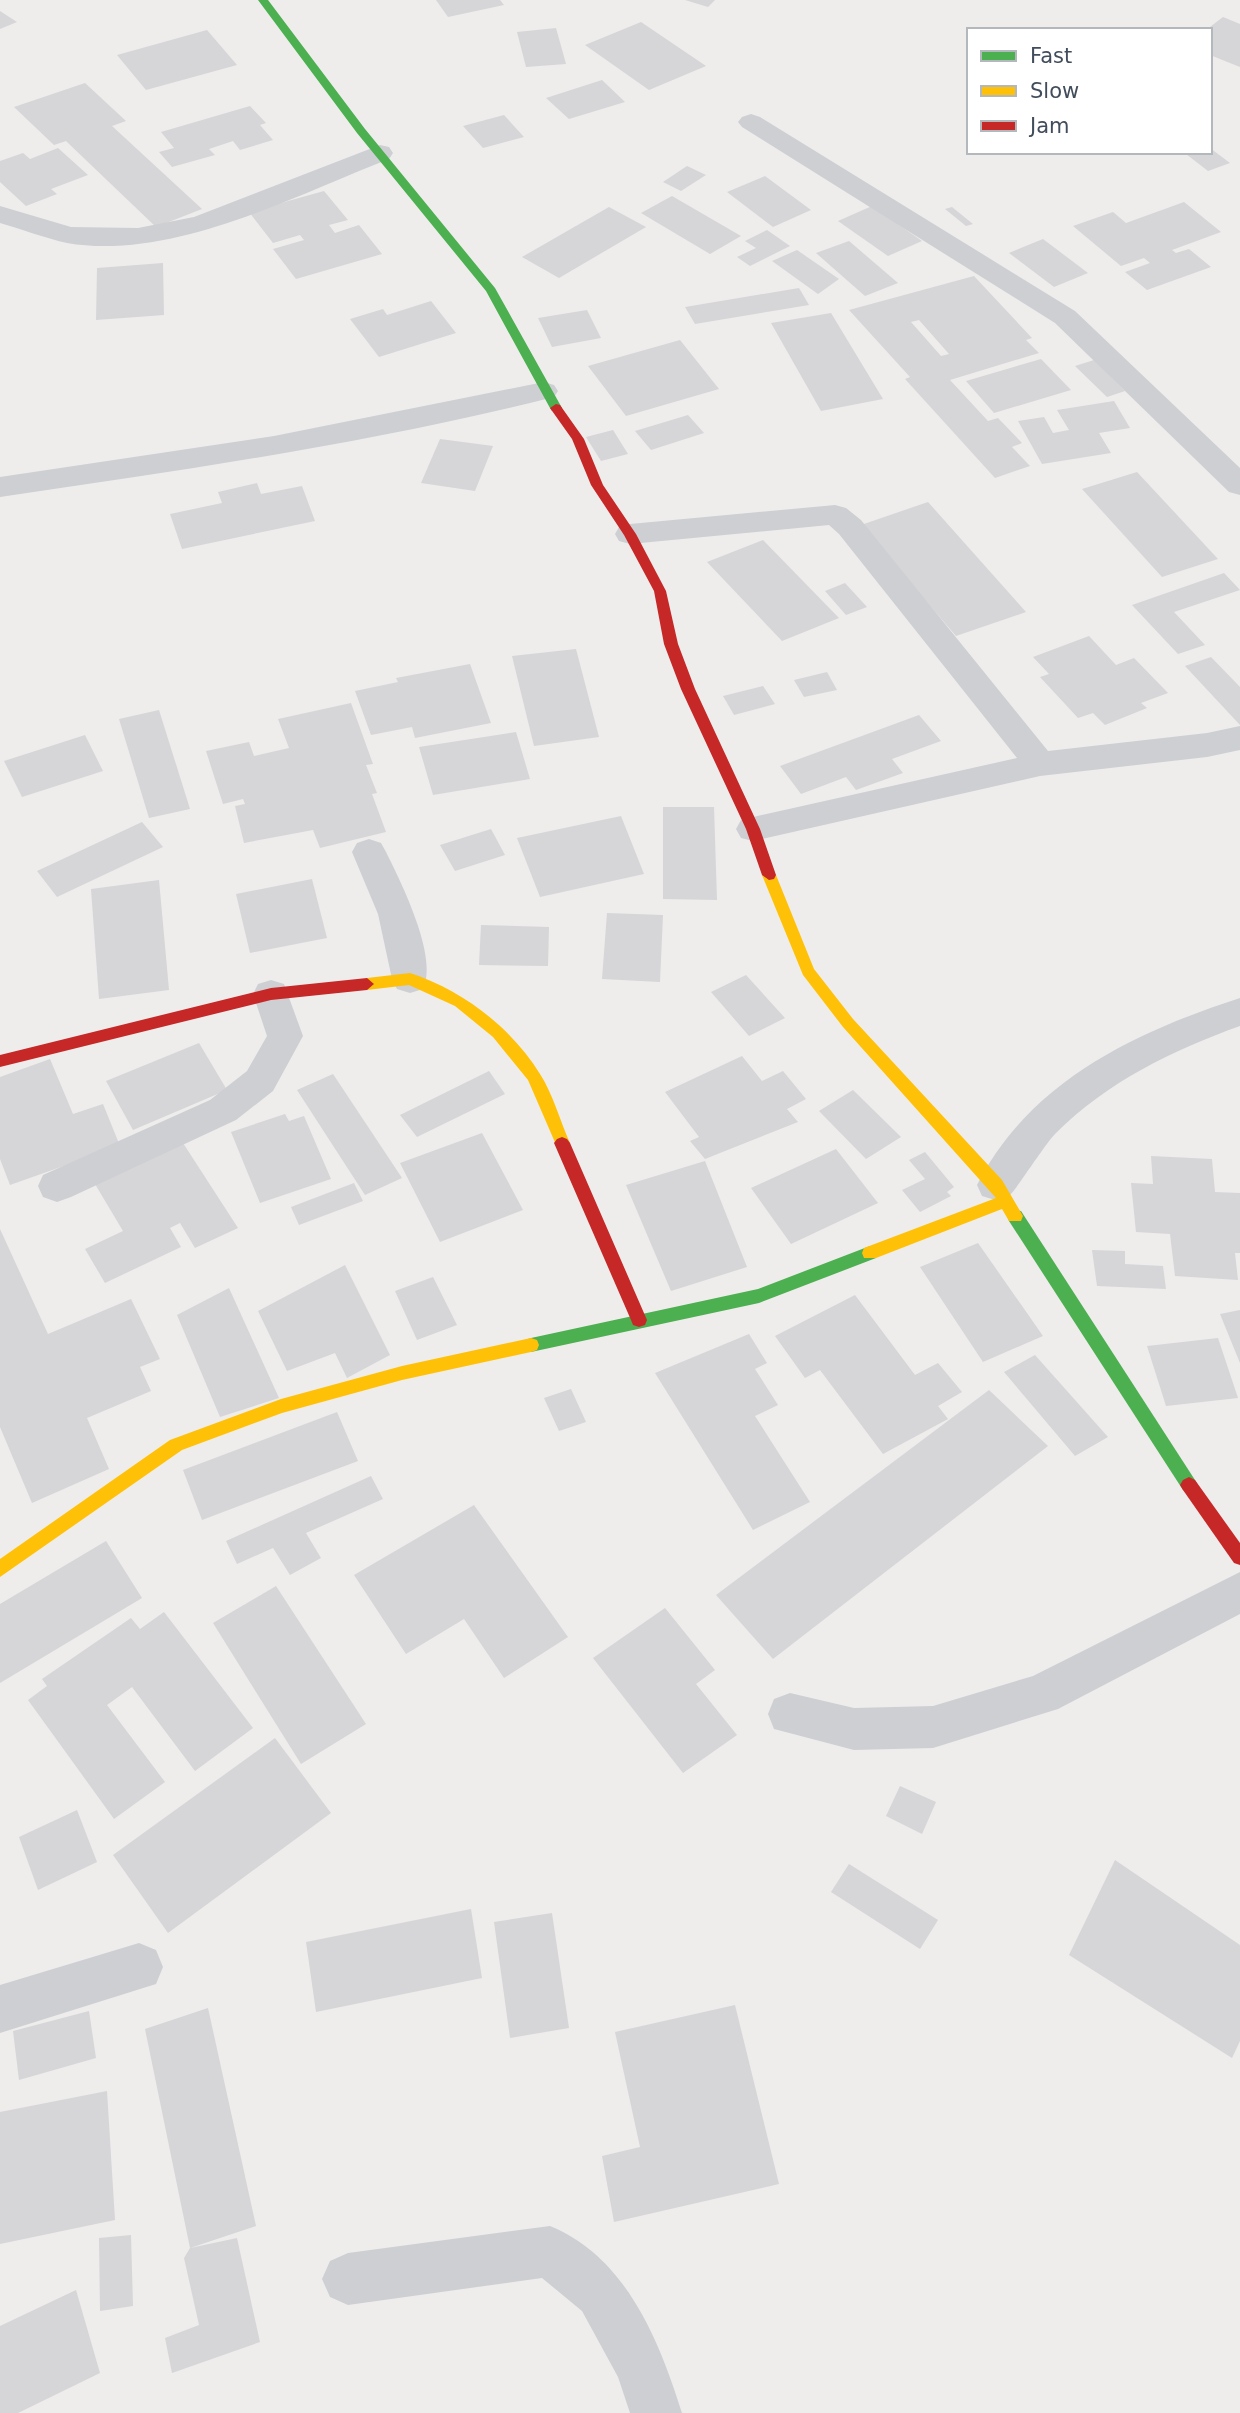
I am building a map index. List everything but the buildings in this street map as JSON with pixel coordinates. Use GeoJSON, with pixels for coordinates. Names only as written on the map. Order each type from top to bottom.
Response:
{"type":"FeatureCollection","features":[{"type":"Feature","properties":{"kind":"street"},"geometry":{"type":"LineString","coordinates":[[263,0],[380,153],[491,289],[544,391],[578,439],[597,485],[630,534],[660,591],[671,644],[688,689],[753,829],[784,918],[808,971],[848,1023],[1001,1193],[1160,1446],[1240,1557]]}},
{"type":"Feature","properties":{"kind":"street"},"geometry":{"type":"LineString","coordinates":[[751,122],[1065,317],[1240,485]]}},
{"type":"Feature","properties":{"kind":"street"},"geometry":{"type":"LineString","coordinates":[[0,214],[69,235],[138,236],[201,223],[380,153]]}},
{"type":"Feature","properties":{"kind":"street"},"geometry":{"type":"LineString","coordinates":[[0,487],[176,462],[425,419],[544,391]]}},
{"type":"Feature","properties":{"kind":"street"},"geometry":{"type":"LineString","coordinates":[[630,534],[816,514],[835,515],[850,527],[1040,764]]}},
{"type":"Feature","properties":{"kind":"street"},"geometry":{"type":"LineString","coordinates":[[753,829],[1040,764],[1207,745],[1240,738]]}},
{"type":"Feature","properties":{"kind":"street"},"geometry":{"type":"LineString","coordinates":[[369,852],[394,901],[408,953],[411,979]]}},
{"type":"Feature","properties":{"kind":"street"},"geometry":{"type":"LineString","coordinates":[[0,1061],[71,1041],[271,994],[411,979],[460,1002],[498,1033],[534,1077],[639,1320]]}},
{"type":"Feature","properties":{"kind":"street"},"geometry":{"type":"LineString","coordinates":[[57,1186],[223,1110],[260,1081],[285,1036],[271,994]]}},
{"type":"Feature","properties":{"kind":"street"},"geometry":{"type":"LineString","coordinates":[[1001,1193],[1012,1155],[1031,1132],[1099,1073],[1204,1023],[1240,1012]]}},
{"type":"Feature","properties":{"kind":"street"},"geometry":{"type":"LineString","coordinates":[[0,1569],[165,1451],[209,1432],[281,1406],[402,1373],[759,1296],[1001,1193]]}},
{"type":"Feature","properties":{"kind":"street"},"geometry":{"type":"LineString","coordinates":[[790,1714],[853,1729],[933,1727],[1042,1694],[1240,1592]]}},
{"type":"Feature","properties":{"kind":"street"},"geometry":{"type":"LineString","coordinates":[[0,2009],[139,1967]]}},
{"type":"Feature","properties":{"kind":"street"},"geometry":{"type":"LineString","coordinates":[[348,2279],[550,2251],[600,2293],[641,2366],[656,2413]]}},
{"type":"Feature","properties":{"kind":"traffic: fast"},"geometry":{"type":"LineString","coordinates":[[263,0],[361,131],[491,290],[556,408]]}},
{"type":"Feature","properties":{"kind":"traffic: fast"},"geometry":{"type":"LineString","coordinates":[[1015,1216],[1189,1485]]}},
{"type":"Feature","properties":{"kind":"traffic: fast"},"geometry":{"type":"LineString","coordinates":[[531,1345],[759,1296],[870,1253]]}},
{"type":"Feature","properties":{"kind":"traffic: slow"},"geometry":{"type":"LineString","coordinates":[[769,875],[808,971],[848,1023],[996,1185],[1015,1216]]}},
{"type":"Feature","properties":{"kind":"traffic: slow"},"geometry":{"type":"LineString","coordinates":[[367,984],[410,979],[460,1002],[498,1033],[534,1077],[562,1143]]}},
{"type":"Feature","properties":{"kind":"traffic: slow"},"geometry":{"type":"LineString","coordinates":[[870,1253],[1006,1201]]}},
{"type":"Feature","properties":{"kind":"traffic: slow"},"geometry":{"type":"LineString","coordinates":[[0,1569],[176,1445],[281,1406],[402,1373],[531,1345]]}},
{"type":"Feature","properties":{"kind":"traffic: jam"},"geometry":{"type":"LineString","coordinates":[[556,408],[578,439],[597,485],[630,534],[660,591],[671,644],[688,689],[753,829],[769,875]]}},
{"type":"Feature","properties":{"kind":"traffic: jam"},"geometry":{"type":"LineString","coordinates":[[0,1061],[271,994],[367,984]]}},
{"type":"Feature","properties":{"kind":"traffic: jam"},"geometry":{"type":"LineString","coordinates":[[562,1143],[639,1320]]}},
{"type":"Feature","properties":{"kind":"traffic: jam"},"geometry":{"type":"LineString","coordinates":[[1189,1485],[1240,1557]]}}]}
